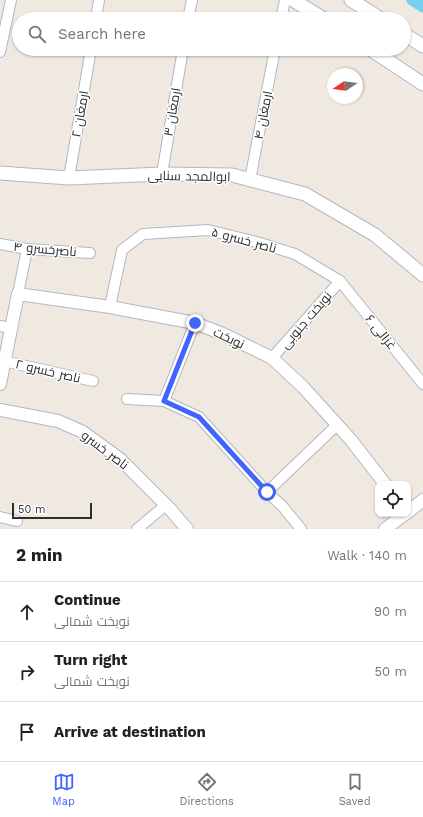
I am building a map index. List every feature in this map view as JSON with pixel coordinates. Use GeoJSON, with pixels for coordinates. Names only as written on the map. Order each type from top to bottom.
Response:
{"type":"FeatureCollection","features":[{"type":"Feature","properties":{"kind":"main road"},"geometry":{"type":"LineString","coordinates":[[293,0],[313,12]]}},
{"type":"Feature","properties":{"kind":"main road"},"geometry":{"type":"LineString","coordinates":[[351,0],[370,12]]}},
{"type":"Feature","properties":{"kind":"main road"},"geometry":{"type":"LineString","coordinates":[[411,38],[423,46]]}},
{"type":"Feature","properties":{"kind":"main road"},"geometry":{"type":"LineString","coordinates":[[381,56],[423,84]]}},
{"type":"Feature","properties":{"kind":"main road","name":"ابوالمجد سنایی"},"geometry":{"type":"LineString","coordinates":[[0,173],[69,178],[162,174],[232,175],[305,194],[375,235],[423,275]]}},
{"type":"Feature","properties":{"kind":"street"},"geometry":{"type":"LineString","coordinates":[[0,52],[10,0]]}},
{"type":"Feature","properties":{"kind":"street"},"geometry":{"type":"LineString","coordinates":[[97,12],[99,0]]}},
{"type":"Feature","properties":{"kind":"street"},"geometry":{"type":"LineString","coordinates":[[189,12],[192,0]]}},
{"type":"Feature","properties":{"kind":"street"},"geometry":{"type":"LineString","coordinates":[[282,12],[285,0]]}},
{"type":"Feature","properties":{"kind":"street","name":"ارمغان ۲"},"geometry":{"type":"LineString","coordinates":[[69,178],[90,56]]}},
{"type":"Feature","properties":{"kind":"street","name":"ارمغان ۳"},"geometry":{"type":"LineString","coordinates":[[162,174],[182,56]]}},
{"type":"Feature","properties":{"kind":"street","name":"ارمغان ۴"},"geometry":{"type":"LineString","coordinates":[[250,180],[274,56]]}},
{"type":"Feature","properties":{"kind":"street","name":"ناصر خسرو ۵"},"geometry":{"type":"LineString","coordinates":[[110,307],[122,250],[143,234],[208,230],[260,243],[295,254],[340,281]]}},
{"type":"Feature","properties":{"kind":"street","name":"ناصرخسرو ۴"},"geometry":{"type":"LineString","coordinates":[[0,244],[27,249],[90,253]]}},
{"type":"Feature","properties":{"kind":"street"},"geometry":{"type":"LineString","coordinates":[[0,384],[4,361],[5,327],[18,294],[27,249]]}},
{"type":"Feature","properties":{"kind":"street","name":"نوبخت جنوبی"},"geometry":{"type":"LineString","coordinates":[[272,358],[340,281]]}},
{"type":"Feature","properties":{"kind":"street","name":"غزالی ۶"},"geometry":{"type":"LineString","coordinates":[[340,281],[423,384]]}},
{"type":"Feature","properties":{"kind":"street","name":"نوبخت"},"geometry":{"type":"LineString","coordinates":[[18,294],[110,307],[195,323],[223,334],[272,358],[303,386],[383,481]]}},
{"type":"Feature","properties":{"kind":"street"},"geometry":{"type":"LineString","coordinates":[[164,401],[195,323]]}},
{"type":"Feature","properties":{"kind":"street","name":"ناصر خسرو ۲"},"geometry":{"type":"LineString","coordinates":[[4,361],[93,381]]}},
{"type":"Feature","properties":{"kind":"street"},"geometry":{"type":"LineString","coordinates":[[127,399],[164,401],[199,417],[267,492],[283,507],[301,529]]}},
{"type":"Feature","properties":{"kind":"street","name":"ناصر خسرو"},"geometry":{"type":"LineString","coordinates":[[0,410],[58,421],[83,432],[120,459],[166,505],[187,529]]}},
{"type":"Feature","properties":{"kind":"street"},"geometry":{"type":"LineString","coordinates":[[267,492],[337,425]]}},
{"type":"Feature","properties":{"kind":"street"},"geometry":{"type":"LineString","coordinates":[[411,510],[423,500]]}},
{"type":"Feature","properties":{"kind":"street"},"geometry":{"type":"LineString","coordinates":[[137,529],[166,505]]}},
{"type":"Feature","properties":{"kind":"street"},"geometry":{"type":"LineString","coordinates":[[0,517],[16,521]]}},
{"type":"Feature","properties":{"kind":"street"},"geometry":{"type":"LineString","coordinates":[[385,529],[401,517]]}},
{"type":"Feature","properties":{"kind":"waterway"},"geometry":{"type":"LineString","coordinates":[[412,0],[423,7]]}},
{"type":"Feature","properties":{"kind":"route"},"geometry":{"type":"LineString","coordinates":[[195,323],[164,401],[199,417],[267,492]]}}]}
